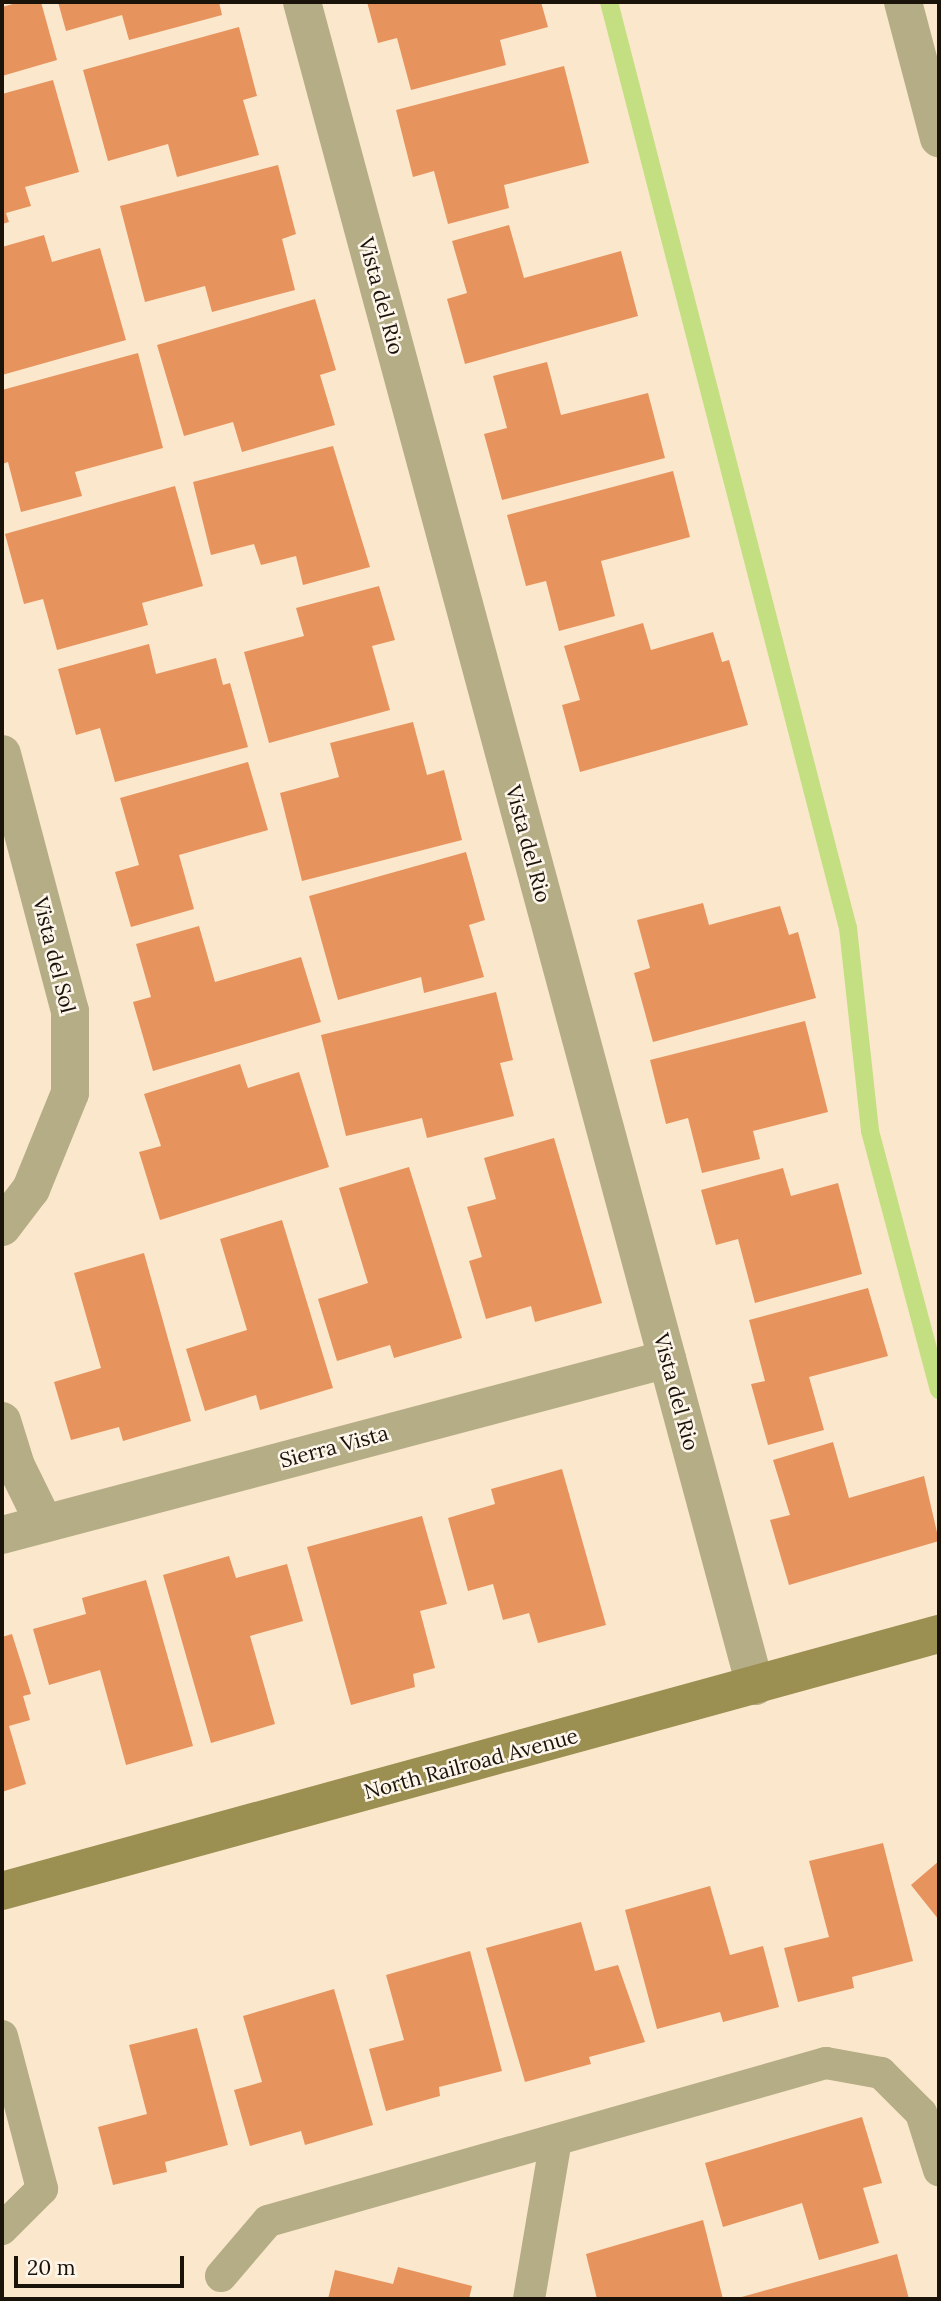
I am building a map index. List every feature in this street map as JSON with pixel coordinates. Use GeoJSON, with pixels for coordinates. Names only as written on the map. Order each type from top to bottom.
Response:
{"type":"FeatureCollection","features":[{"type":"Feature","properties":{"kind":"street","name":"Vista del Rio"},"geometry":{"type":"LineString","coordinates":[[302,2],[755,1686]]}},
{"type":"Feature","properties":{"kind":"street"},"geometry":{"type":"LineString","coordinates":[[903,2],[939,138]]}},
{"type":"Feature","properties":{"kind":"street","name":"Vista del Sol"},"geometry":{"type":"LineString","coordinates":[[2,754],[70,1011],[70,1093],[31,1189],[2,1227]]}},
{"type":"Feature","properties":{"kind":"street","name":"Sierra Vista"},"geometry":{"type":"LineString","coordinates":[[2,1535],[667,1359]]}},
{"type":"Feature","properties":{"kind":"street"},"geometry":{"type":"LineString","coordinates":[[2,1421],[16,1466],[44,1523]]}},
{"type":"Feature","properties":{"kind":"street","name":"North Railroad Avenue"},"geometry":{"type":"LineString","coordinates":[[2,1891],[939,1634]]}},
{"type":"Feature","properties":{"kind":"lane"},"geometry":{"type":"LineString","coordinates":[[2,2036],[42,2189],[2,2229]]}},
{"type":"Feature","properties":{"kind":"lane"},"geometry":{"type":"LineString","coordinates":[[221,2276],[268,2221],[826,2063],[881,2073],[921,2113],[939,2169]]}},
{"type":"Feature","properties":{"kind":"lane"},"geometry":{"type":"LineString","coordinates":[[529,2299],[556,2140]]}},
{"type":"Feature","properties":{"kind":"building"},"geometry":{"type":"Polygon","coordinates":[[[20,2],[41,2],[57,60],[2,76],[2,7],[20,2]]]}},
{"type":"Feature","properties":{"kind":"building"},"geometry":{"type":"Polygon","coordinates":[[[58,2],[219,2],[222,15],[129,40],[122,15],[66,31],[58,2]]]}},
{"type":"Feature","properties":{"kind":"building"},"geometry":{"type":"Polygon","coordinates":[[[367,2],[541,2],[548,27],[500,40],[506,65],[411,90],[397,38],[378,43],[367,2]]]}},
{"type":"Feature","properties":{"kind":"building"},"geometry":{"type":"Polygon","coordinates":[[[239,27],[257,96],[243,100],[259,155],[177,177],[168,144],[108,161],[83,70],[239,27]]]}},
{"type":"Feature","properties":{"kind":"building"},"geometry":{"type":"Polygon","coordinates":[[[564,66],[589,163],[504,185],[509,208],[448,224],[434,171],[413,177],[396,110],[564,66]]]}},
{"type":"Feature","properties":{"kind":"building"},"geometry":{"type":"Polygon","coordinates":[[[53,80],[79,172],[25,187],[31,206],[6,213],[9,222],[2,224],[2,94],[53,80]]]}},
{"type":"Feature","properties":{"kind":"building"},"geometry":{"type":"Polygon","coordinates":[[[278,165],[296,234],[282,239],[295,290],[212,312],[205,286],[145,302],[120,206],[278,165]]]}},
{"type":"Feature","properties":{"kind":"building"},"geometry":{"type":"Polygon","coordinates":[[[509,225],[524,278],[621,251],[638,316],[465,364],[447,299],[467,293],[452,241],[509,225]]]}},
{"type":"Feature","properties":{"kind":"building"},"geometry":{"type":"Polygon","coordinates":[[[44,235],[52,262],[100,248],[126,340],[2,375],[2,247],[44,235]]]}},
{"type":"Feature","properties":{"kind":"building"},"geometry":{"type":"Polygon","coordinates":[[[315,299],[336,370],[320,375],[335,425],[242,452],[233,422],[184,436],[157,345],[315,299]]]}},
{"type":"Feature","properties":{"kind":"building"},"geometry":{"type":"Polygon","coordinates":[[[138,353],[163,448],[75,472],[82,496],[21,512],[8,462],[2,464],[2,390],[138,353]]]}},
{"type":"Feature","properties":{"kind":"building"},"geometry":{"type":"Polygon","coordinates":[[[547,362],[561,415],[648,393],[665,458],[502,500],[484,434],[507,428],[493,376],[547,362]]]}},
{"type":"Feature","properties":{"kind":"building"},"geometry":{"type":"Polygon","coordinates":[[[333,446],[370,567],[303,585],[296,556],[261,565],[254,544],[211,555],[193,482],[333,446]]]}},
{"type":"Feature","properties":{"kind":"building"},"geometry":{"type":"Polygon","coordinates":[[[673,471],[690,537],[601,561],[615,616],[559,631],[546,581],[526,586],[507,515],[673,471]]]}},
{"type":"Feature","properties":{"kind":"building"},"geometry":{"type":"Polygon","coordinates":[[[175,486],[203,586],[142,603],[148,625],[57,650],[43,599],[24,604],[5,534],[175,486]]]}},
{"type":"Feature","properties":{"kind":"building"},"geometry":{"type":"Polygon","coordinates":[[[379,586],[395,640],[372,646],[390,710],[269,743],[244,652],[304,636],[296,608],[379,586]]]}},
{"type":"Feature","properties":{"kind":"building"},"geometry":{"type":"Polygon","coordinates":[[[643,623],[651,650],[713,632],[722,662],[729,660],[748,725],[580,772],[562,705],[580,700],[564,646],[643,623]]]}},
{"type":"Feature","properties":{"kind":"building"},"geometry":{"type":"Polygon","coordinates":[[[149,644],[156,674],[216,658],[223,685],[230,683],[248,747],[115,782],[100,728],[76,735],[58,669],[149,644]]]}},
{"type":"Feature","properties":{"kind":"building"},"geometry":{"type":"Polygon","coordinates":[[[413,722],[427,775],[444,770],[462,840],[302,881],[280,793],[339,777],[330,743],[413,722]]]}},
{"type":"Feature","properties":{"kind":"building"},"geometry":{"type":"Polygon","coordinates":[[[248,762],[268,830],[179,855],[194,909],[131,927],[115,872],[139,865],[120,798],[248,762]]]}},
{"type":"Feature","properties":{"kind":"building"},"geometry":{"type":"Polygon","coordinates":[[[466,852],[485,920],[469,925],[484,977],[424,993],[421,977],[338,1000],[309,896],[466,852]]]}},
{"type":"Feature","properties":{"kind":"building"},"geometry":{"type":"Polygon","coordinates":[[[703,903],[709,925],[780,906],[789,935],[798,932],[816,998],[653,1042],[634,973],[650,968],[637,920],[703,903]]]}},
{"type":"Feature","properties":{"kind":"building"},"geometry":{"type":"Polygon","coordinates":[[[199,926],[215,982],[301,957],[321,1022],[153,1071],[133,1002],[151,997],[136,944],[199,926]]]}},
{"type":"Feature","properties":{"kind":"building"},"geometry":{"type":"Polygon","coordinates":[[[496,992],[513,1060],[500,1063],[514,1116],[427,1138],[422,1118],[346,1136],[321,1035],[496,992]]]}},
{"type":"Feature","properties":{"kind":"building"},"geometry":{"type":"Polygon","coordinates":[[[805,1021],[828,1112],[753,1131],[760,1159],[702,1173],[688,1118],[666,1124],[650,1060],[805,1021]]]}},
{"type":"Feature","properties":{"kind":"building"},"geometry":{"type":"Polygon","coordinates":[[[240,1064],[248,1088],[299,1072],[329,1167],[160,1220],[139,1152],[161,1146],[144,1094],[240,1064]]]}},
{"type":"Feature","properties":{"kind":"building"},"geometry":{"type":"Polygon","coordinates":[[[554,1138],[602,1303],[535,1322],[531,1306],[486,1319],[469,1261],[482,1257],[467,1207],[496,1199],[484,1158],[554,1138]]]}},
{"type":"Feature","properties":{"kind":"building"},"geometry":{"type":"Polygon","coordinates":[[[409,1167],[462,1338],[394,1358],[390,1345],[337,1361],[318,1299],[368,1283],[339,1188],[409,1167]]]}},
{"type":"Feature","properties":{"kind":"building"},"geometry":{"type":"Polygon","coordinates":[[[783,1168],[791,1196],[838,1183],[862,1274],[755,1303],[738,1239],[716,1245],[701,1190],[783,1168]]]}},
{"type":"Feature","properties":{"kind":"building"},"geometry":{"type":"Polygon","coordinates":[[[282,1220],[333,1388],[260,1410],[256,1395],[205,1411],[186,1349],[247,1330],[220,1239],[282,1220]]]}},
{"type":"Feature","properties":{"kind":"building"},"geometry":{"type":"Polygon","coordinates":[[[144,1253],[191,1421],[123,1441],[119,1427],[71,1440],[54,1382],[101,1368],[74,1273],[144,1253]]]}},
{"type":"Feature","properties":{"kind":"building"},"geometry":{"type":"Polygon","coordinates":[[[868,1288],[888,1356],[809,1377],[824,1430],[768,1445],[751,1384],[765,1381],[749,1320],[868,1288]]]}},
{"type":"Feature","properties":{"kind":"building"},"geometry":{"type":"Polygon","coordinates":[[[833,1442],[849,1498],[924,1476],[939,1541],[789,1585],[770,1520],[790,1515],[773,1460],[833,1442]]]}},
{"type":"Feature","properties":{"kind":"building"},"geometry":{"type":"Polygon","coordinates":[[[562,1469],[606,1625],[538,1643],[529,1613],[503,1620],[493,1584],[468,1591],[448,1518],[495,1504],[491,1489],[562,1469]]]}},
{"type":"Feature","properties":{"kind":"building"},"geometry":{"type":"Polygon","coordinates":[[[422,1516],[447,1604],[420,1611],[435,1668],[413,1674],[415,1687],[351,1705],[307,1547],[422,1516]]]}},
{"type":"Feature","properties":{"kind":"building"},"geometry":{"type":"Polygon","coordinates":[[[229,1556],[236,1578],[287,1564],[303,1621],[250,1636],[275,1724],[211,1743],[163,1575],[229,1556]]]}},
{"type":"Feature","properties":{"kind":"building"},"geometry":{"type":"Polygon","coordinates":[[[146,1580],[193,1746],[126,1765],[100,1670],[49,1685],[33,1629],[86,1614],[82,1598],[146,1580]]]}},
{"type":"Feature","properties":{"kind":"building"},"geometry":{"type":"Polygon","coordinates":[[[12,1634],[31,1694],[23,1696],[30,1720],[9,1726],[26,1784],[2,1792],[2,1637],[12,1634]]]}},
{"type":"Feature","properties":{"kind":"building"},"geometry":{"type":"Polygon","coordinates":[[[883,1843],[913,1961],[852,1977],[854,1988],[798,2002],[784,1948],[829,1937],[809,1861],[883,1843]]]}},
{"type":"Feature","properties":{"kind":"building"},"geometry":{"type":"Polygon","coordinates":[[[939,1861],[939,1920],[911,1885],[939,1861]]]}},
{"type":"Feature","properties":{"kind":"building"},"geometry":{"type":"Polygon","coordinates":[[[710,1886],[730,1955],[763,1946],[779,2007],[723,2022],[720,2012],[657,2029],[625,1910],[710,1886]]]}},
{"type":"Feature","properties":{"kind":"building"},"geometry":{"type":"Polygon","coordinates":[[[581,1922],[595,1971],[618,1965],[645,2042],[589,2057],[591,2064],[525,2082],[486,1948],[581,1922]]]}},
{"type":"Feature","properties":{"kind":"building"},"geometry":{"type":"Polygon","coordinates":[[[470,1951],[502,2071],[439,2087],[440,2096],[386,2111],[369,2049],[404,2040],[386,1975],[470,1951]]]}},
{"type":"Feature","properties":{"kind":"building"},"geometry":{"type":"Polygon","coordinates":[[[334,1989],[373,2125],[305,2145],[301,2131],[250,2146],[234,2090],[262,2082],[243,2016],[334,1989]]]}},
{"type":"Feature","properties":{"kind":"building"},"geometry":{"type":"Polygon","coordinates":[[[197,2028],[228,2145],[165,2162],[167,2172],[113,2185],[98,2127],[147,2114],[129,2045],[197,2028]]]}},
{"type":"Feature","properties":{"kind":"building"},"geometry":{"type":"Polygon","coordinates":[[[862,2117],[882,2183],[863,2188],[879,2243],[819,2260],[802,2203],[723,2227],[705,2163],[862,2117]]]}},
{"type":"Feature","properties":{"kind":"building"},"geometry":{"type":"Polygon","coordinates":[[[703,2220],[723,2299],[597,2299],[586,2254],[703,2220]]]}},
{"type":"Feature","properties":{"kind":"building"},"geometry":{"type":"Polygon","coordinates":[[[897,2254],[909,2299],[738,2299],[738,2298],[897,2254]]]}},
{"type":"Feature","properties":{"kind":"building"},"geometry":{"type":"Polygon","coordinates":[[[398,2267],[472,2286],[469,2299],[328,2299],[335,2270],[393,2284],[398,2267]]]}},
{"type":"Feature","properties":{"kind":"waterway"},"geometry":{"type":"LineString","coordinates":[[609,2],[848,928],[870,1131],[939,1390]]}}]}
